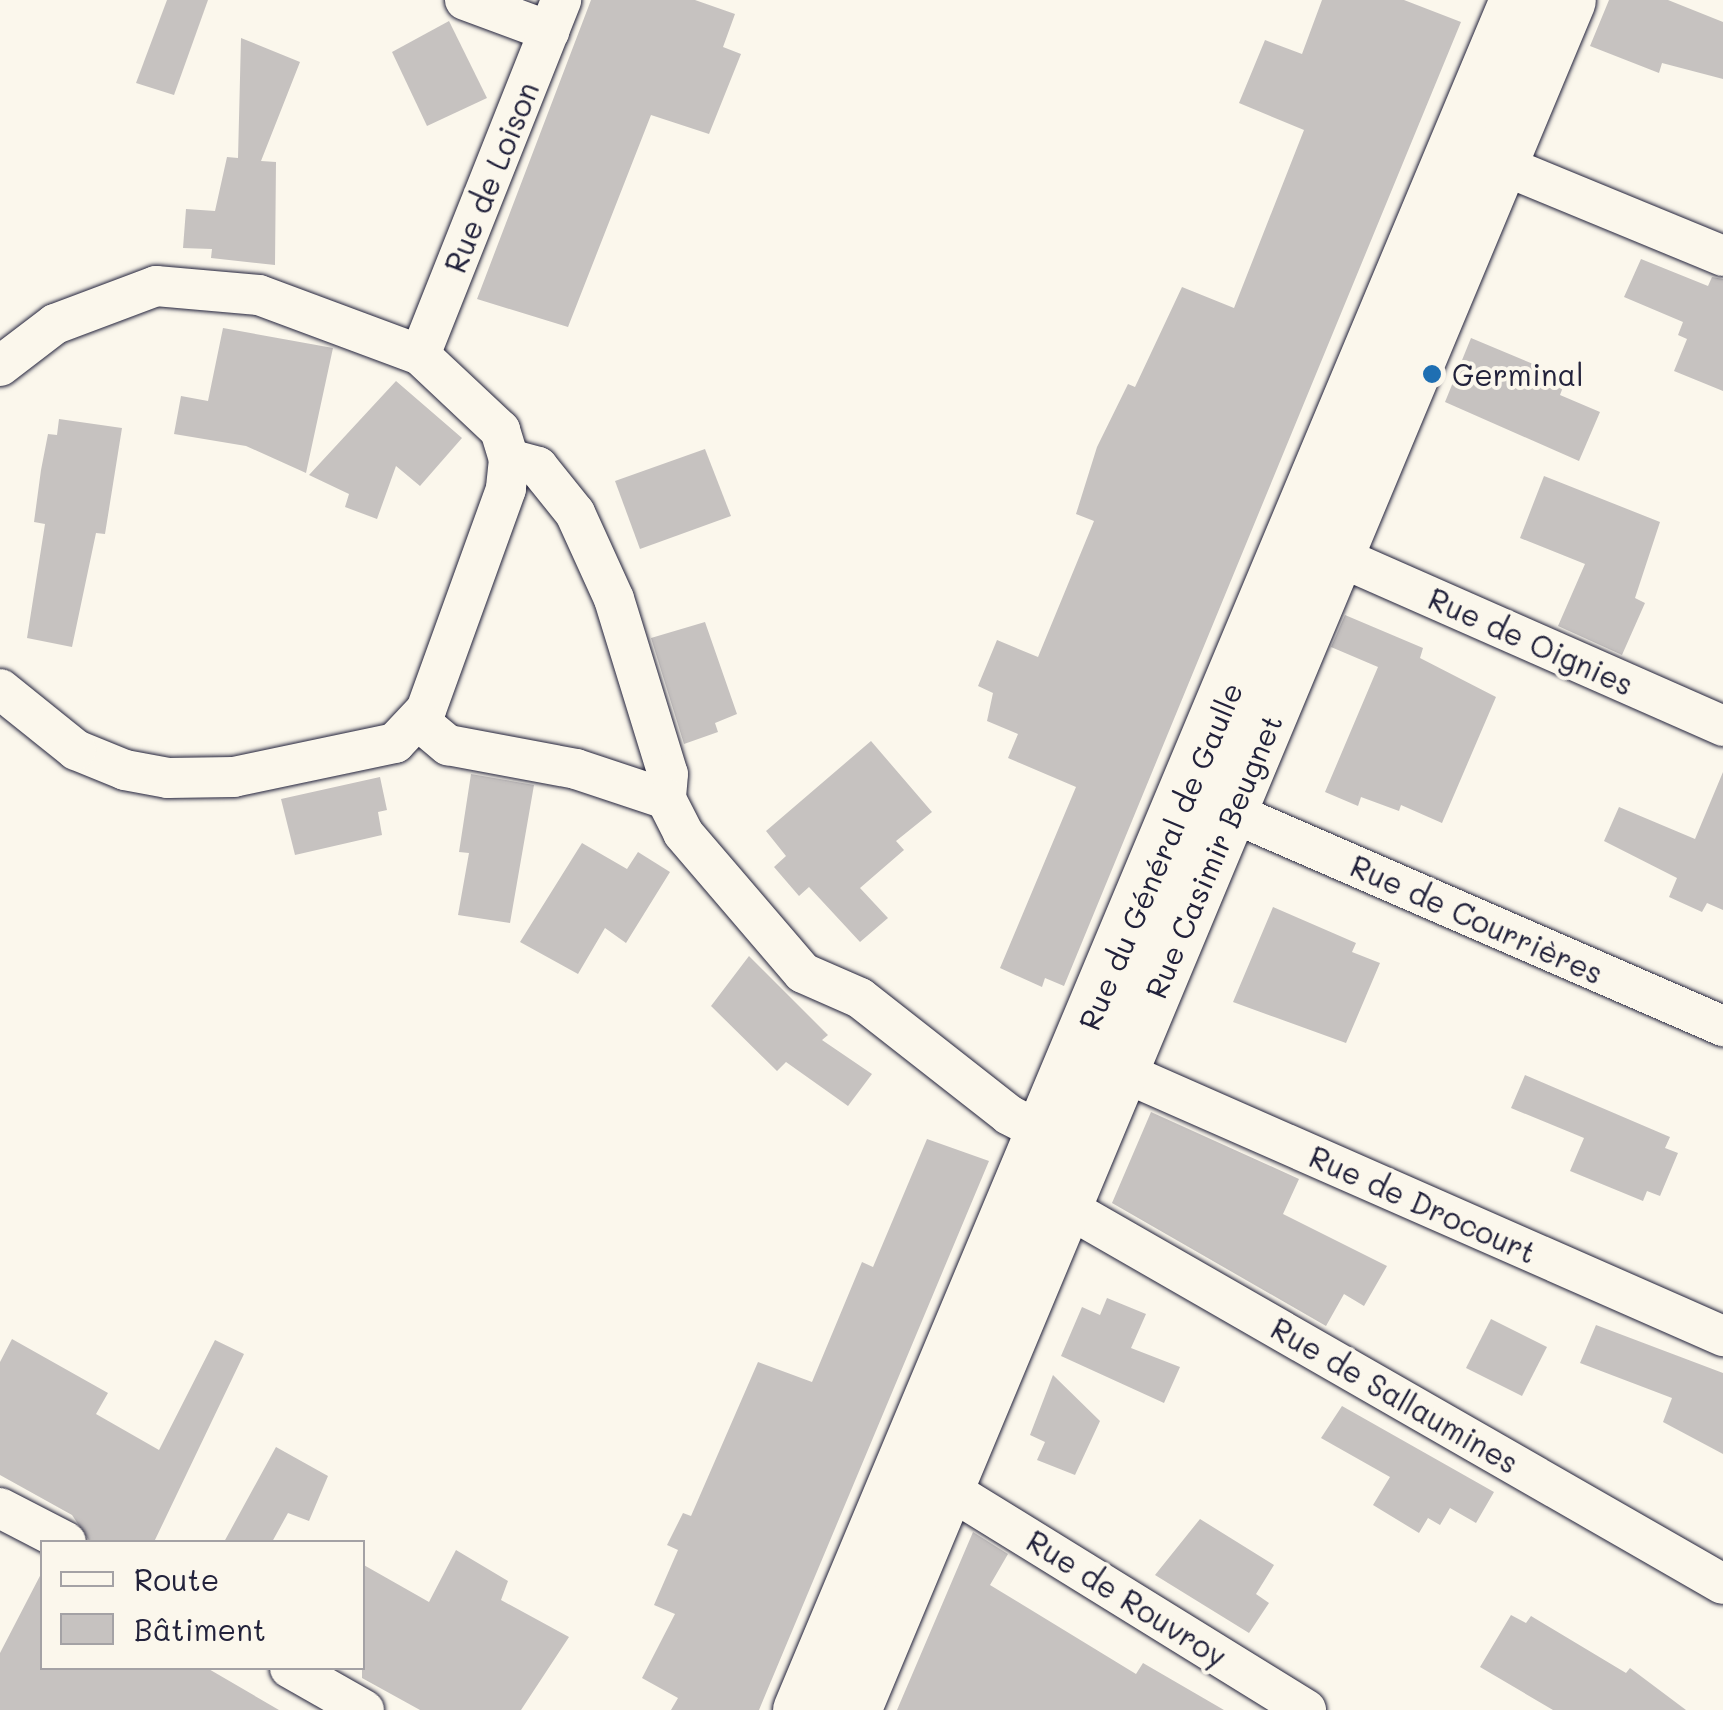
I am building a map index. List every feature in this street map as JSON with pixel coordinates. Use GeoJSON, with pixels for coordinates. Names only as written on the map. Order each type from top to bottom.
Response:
{"type":"FeatureCollection","features":[{"type":"Feature","properties":{"kind":"main road","name":"Rue du Général de Gaulle"},"geometry":{"type":"LineString","coordinates":[[800,1710],[1516,0]]}},
{"type":"Feature","properties":{"kind":"main road","name":"Rue Casimir Beugnet"},"geometry":{"type":"LineString","coordinates":[[853,1710],[1568,0]]}},
{"type":"Feature","properties":{"kind":"street"},"geometry":{"type":"LineString","coordinates":[[466,0],[556,15]]}},
{"type":"Feature","properties":{"kind":"street","name":"Rue de Loison"},"geometry":{"type":"LineString","coordinates":[[420,355],[556,15]]}},
{"type":"Feature","properties":{"kind":"street"},"geometry":{"type":"LineString","coordinates":[[1500,164],[1723,256]]}},
{"type":"Feature","properties":{"kind":"street"},"geometry":{"type":"LineString","coordinates":[[0,366],[55,324],[156,286],[259,295],[420,355],[500,430],[509,458],[506,489],[419,720],[395,742],[234,776],[168,778],[125,770],[76,750],[0,689]]}},
{"type":"Feature","properties":{"kind":"street"},"geometry":{"type":"LineString","coordinates":[[509,458],[538,467],[583,530],[620,617],[668,774],[666,799],[683,833],[803,973],[860,998],[1009,1115],[1044,1133]]}},
{"type":"Feature","properties":{"kind":"street","name":"Rue de Oignies"},"geometry":{"type":"LineString","coordinates":[[1338,556],[1723,726]]}},
{"type":"Feature","properties":{"kind":"street"},"geometry":{"type":"LineString","coordinates":[[419,720],[448,745],[576,769],[666,799]]}},
{"type":"Feature","properties":{"kind":"street","name":"Rue de Courrières"},"geometry":{"type":"LineString","coordinates":[[1231,812],[1723,1026]]}},
{"type":"Feature","properties":{"kind":"street","name":"Rue de Drocourt"},"geometry":{"type":"LineString","coordinates":[[1123,1072],[1723,1336]]}},
{"type":"Feature","properties":{"kind":"street","name":"Rue de Sallaumines"},"geometry":{"type":"LineString","coordinates":[[1066,1207],[1723,1584]]}},
{"type":"Feature","properties":{"kind":"street","name":"Rue de Rouvroy"},"geometry":{"type":"LineString","coordinates":[[946,1488],[1306,1710]]}},
{"type":"Feature","properties":{"kind":"street"},"geometry":{"type":"LineString","coordinates":[[0,1508],[62,1540]]}},
{"type":"Feature","properties":{"kind":"street"},"geometry":{"type":"LineString","coordinates":[[294,1670],[364,1710]]}},
{"type":"Feature","properties":{"kind":"building"},"geometry":{"type":"Polygon","coordinates":[[[167,0],[208,0],[174,95],[136,83],[167,0]]]}},
{"type":"Feature","properties":{"kind":"building"},"geometry":{"type":"Polygon","coordinates":[[[591,0],[695,0],[735,14],[723,47],[741,54],[709,134],[651,115],[568,327],[477,299],[591,0]]]}},
{"type":"Feature","properties":{"kind":"building"},"geometry":{"type":"Polygon","coordinates":[[[1322,0],[1404,0],[1461,22],[1064,986],[1045,978],[1042,987],[1000,968],[1076,787],[1008,758],[1018,734],[987,721],[993,693],[978,686],[997,640],[1038,657],[1094,521],[1076,514],[1097,447],[1128,384],[1135,387],[1182,287],[1234,308],[1304,130],[1239,103],[1265,40],[1302,54],[1322,0]]]}},
{"type":"Feature","properties":{"kind":"building"},"geometry":{"type":"Polygon","coordinates":[[[1609,0],[1668,0],[1723,22],[1723,79],[1662,63],[1659,73],[1590,46],[1609,0]]]}},
{"type":"Feature","properties":{"kind":"building"},"geometry":{"type":"Polygon","coordinates":[[[449,21],[487,98],[427,126],[392,52],[449,21]]]}},
{"type":"Feature","properties":{"kind":"building"},"geometry":{"type":"Polygon","coordinates":[[[241,38],[300,62],[261,161],[276,162],[275,265],[211,258],[212,249],[183,248],[186,209],[215,211],[227,157],[238,158],[241,38]]]}},
{"type":"Feature","properties":{"kind":"building"},"geometry":{"type":"Polygon","coordinates":[[[1641,259],[1708,286],[1712,277],[1723,279],[1723,391],[1674,371],[1687,339],[1678,335],[1683,322],[1624,297],[1641,259]]]}},
{"type":"Feature","properties":{"kind":"building"},"geometry":{"type":"Polygon","coordinates":[[[223,328],[333,348],[306,473],[246,446],[174,434],[181,396],[208,401],[223,328]]]}},
{"type":"Feature","properties":{"kind":"building"},"geometry":{"type":"Polygon","coordinates":[[[1471,338],[1538,366],[1534,375],[1563,387],[1560,395],[1600,412],[1579,461],[1445,402],[1471,338]]]}},
{"type":"Feature","properties":{"kind":"building"},"geometry":{"type":"Polygon","coordinates":[[[396,381],[462,438],[420,486],[396,466],[377,519],[345,507],[349,494],[309,475],[396,381]]]}},
{"type":"Feature","properties":{"kind":"building"},"geometry":{"type":"Polygon","coordinates":[[[59,419],[122,428],[105,534],[96,533],[72,647],[27,638],[45,524],[34,522],[41,470],[48,434],[57,435],[59,419]]]}},
{"type":"Feature","properties":{"kind":"building"},"geometry":{"type":"Polygon","coordinates":[[[705,449],[731,516],[640,549],[615,481],[705,449]]]}},
{"type":"Feature","properties":{"kind":"building"},"geometry":{"type":"Polygon","coordinates":[[[1544,476],[1660,522],[1635,598],[1645,603],[1622,655],[1558,626],[1585,564],[1520,538],[1544,476]]]}},
{"type":"Feature","properties":{"kind":"building"},"geometry":{"type":"Polygon","coordinates":[[[1345,615],[1423,648],[1420,658],[1496,697],[1442,823],[1401,805],[1399,811],[1361,797],[1358,806],[1325,792],[1378,667],[1331,647],[1345,615]]]}},
{"type":"Feature","properties":{"kind":"building"},"geometry":{"type":"Polygon","coordinates":[[[705,622],[737,714],[715,723],[718,732],[684,744],[651,638],[705,622]]]}},
{"type":"Feature","properties":{"kind":"building"},"geometry":{"type":"Polygon","coordinates":[[[871,741],[932,812],[896,841],[904,850],[860,888],[888,918],[860,942],[809,887],[799,896],[774,867],[786,856],[766,831],[871,741]]]}},
{"type":"Feature","properties":{"kind":"building"},"geometry":{"type":"Polygon","coordinates":[[[1723,772],[1723,910],[1707,903],[1702,912],[1669,897],[1677,878],[1604,841],[1619,807],[1695,839],[1723,772]]]}},
{"type":"Feature","properties":{"kind":"building"},"geometry":{"type":"Polygon","coordinates":[[[471,774],[534,785],[510,923],[458,915],[469,853],[459,852],[471,774]]]}},
{"type":"Feature","properties":{"kind":"building"},"geometry":{"type":"Polygon","coordinates":[[[380,777],[387,810],[378,812],[382,835],[295,855],[281,799],[380,777]]]}},
{"type":"Feature","properties":{"kind":"building"},"geometry":{"type":"Polygon","coordinates":[[[582,843],[627,869],[638,852],[670,872],[626,943],[605,928],[578,974],[520,942],[582,843]]]}},
{"type":"Feature","properties":{"kind":"building"},"geometry":{"type":"Polygon","coordinates":[[[1273,907],[1356,943],[1352,952],[1380,963],[1346,1043],[1233,1002],[1273,907]]]}},
{"type":"Feature","properties":{"kind":"building"},"geometry":{"type":"Polygon","coordinates":[[[749,956],[828,1035],[822,1040],[872,1074],[848,1106],[786,1062],[777,1071],[711,1006],[749,956]]]}},
{"type":"Feature","properties":{"kind":"building"},"geometry":{"type":"Polygon","coordinates":[[[1525,1075],[1670,1137],[1665,1148],[1678,1153],[1660,1196],[1647,1191],[1643,1201],[1570,1171],[1584,1138],[1511,1108],[1525,1075]]]}},
{"type":"Feature","properties":{"kind":"building"},"geometry":{"type":"Polygon","coordinates":[[[1151,1112],[1299,1179],[1283,1214],[1387,1266],[1364,1306],[1344,1294],[1326,1326],[1112,1203],[1151,1112]]]}},
{"type":"Feature","properties":{"kind":"building"},"geometry":{"type":"Polygon","coordinates":[[[927,1139],[989,1161],[759,1710],[671,1710],[678,1698],[642,1678],[675,1614],[654,1605],[678,1550],[667,1545],[683,1513],[691,1516],[758,1362],[812,1382],[862,1262],[873,1267],[927,1139]]]}},
{"type":"Feature","properties":{"kind":"building"},"geometry":{"type":"Polygon","coordinates":[[[1107,1298],[1146,1314],[1131,1348],[1180,1367],[1164,1403],[1061,1356],[1082,1307],[1100,1315],[1107,1298]]]}},
{"type":"Feature","properties":{"kind":"building"},"geometry":{"type":"Polygon","coordinates":[[[1491,1319],[1547,1347],[1522,1396],[1466,1368],[1491,1319]]]}},
{"type":"Feature","properties":{"kind":"building"},"geometry":{"type":"Polygon","coordinates":[[[1596,1325],[1723,1373],[1723,1454],[1663,1422],[1672,1398],[1580,1363],[1596,1325]]]}},
{"type":"Feature","properties":{"kind":"building"},"geometry":{"type":"Polygon","coordinates":[[[12,1339],[108,1393],[96,1414],[159,1450],[215,1340],[244,1354],[155,1540],[89,1540],[72,1515],[0,1475],[0,1362],[12,1339]]]}},
{"type":"Feature","properties":{"kind":"building"},"geometry":{"type":"Polygon","coordinates":[[[1053,1375],[1100,1421],[1075,1475],[1037,1460],[1045,1442],[1030,1435],[1053,1375]]]}},
{"type":"Feature","properties":{"kind":"building"},"geometry":{"type":"Polygon","coordinates":[[[1342,1406],[1494,1492],[1476,1523],[1450,1508],[1440,1525],[1428,1518],[1419,1533],[1373,1505],[1390,1477],[1321,1438],[1342,1406]]]}},
{"type":"Feature","properties":{"kind":"building"},"geometry":{"type":"Polygon","coordinates":[[[276,1447],[328,1476],[309,1521],[288,1513],[273,1540],[225,1540],[276,1447]]]}},
{"type":"Feature","properties":{"kind":"building"},"geometry":{"type":"Polygon","coordinates":[[[1200,1519],[1274,1565],[1256,1594],[1269,1603],[1249,1633],[1155,1575],[1200,1519]]]}},
{"type":"Feature","properties":{"kind":"building"},"geometry":{"type":"Polygon","coordinates":[[[973,1532],[1008,1554],[990,1585],[1136,1674],[1143,1663],[1224,1710],[897,1710],[973,1532]]]}},
{"type":"Feature","properties":{"kind":"building"},"geometry":{"type":"Polygon","coordinates":[[[456,1550],[508,1581],[501,1600],[569,1637],[521,1710],[420,1710],[362,1678],[365,1566],[429,1602],[456,1550]]]}},
{"type":"Feature","properties":{"kind":"building"},"geometry":{"type":"Polygon","coordinates":[[[40,1576],[40,1670],[210,1670],[279,1710],[0,1710],[0,1653],[40,1576]]]}},
{"type":"Feature","properties":{"kind":"building"},"geometry":{"type":"Polygon","coordinates":[[[1511,1615],[1526,1623],[1531,1616],[1626,1673],[1630,1668],[1686,1710],[1553,1710],[1480,1667],[1511,1615]]]}},
{"type":"Feature","properties":{"kind":"place","name":"Germinal"},"geometry":{"type":"Point","coordinates":[1432,374]}}]}
